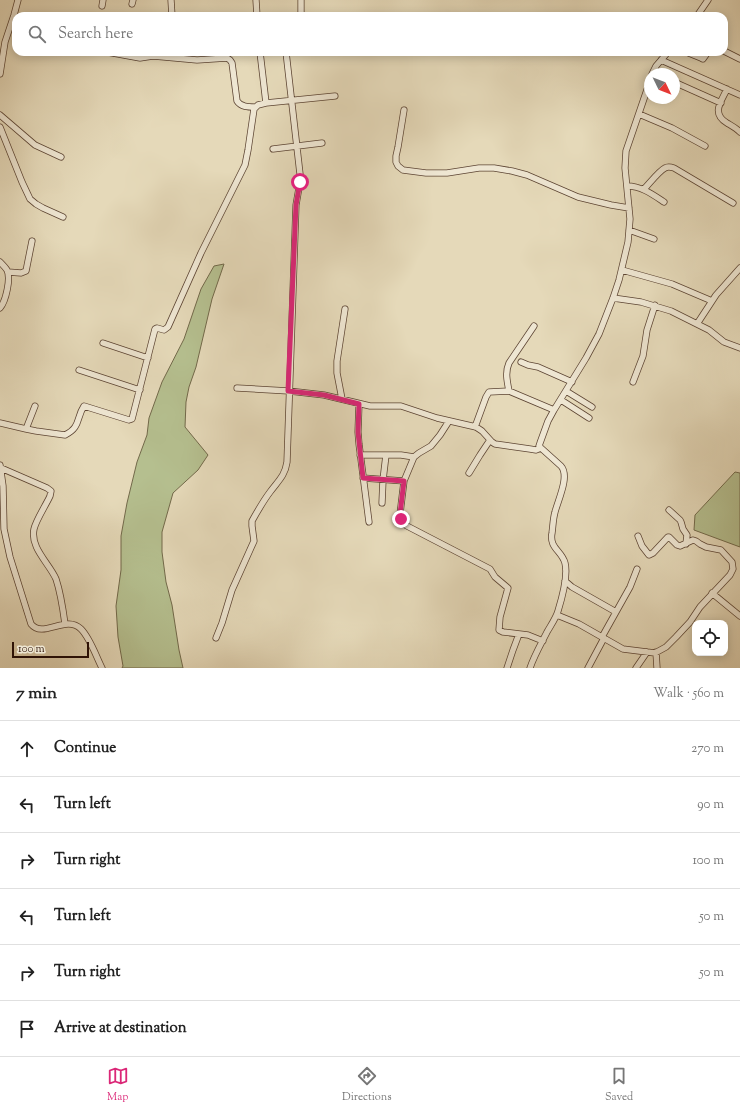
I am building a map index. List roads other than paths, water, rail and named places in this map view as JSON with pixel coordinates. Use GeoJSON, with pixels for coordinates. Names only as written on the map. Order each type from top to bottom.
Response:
{"type":"FeatureCollection","features":[{"type":"Feature","properties":{"kind":"street"},"geometry":{"type":"LineString","coordinates":[[15,12],[18,0]]}},
{"type":"Feature","properties":{"kind":"street"},"geometry":{"type":"LineString","coordinates":[[171,0],[172,12]]}},
{"type":"Feature","properties":{"kind":"street"},"geometry":{"type":"LineString","coordinates":[[256,0],[257,12]]}},
{"type":"Feature","properties":{"kind":"street"},"geometry":{"type":"LineString","coordinates":[[300,0],[301,12]]}},
{"type":"Feature","properties":{"kind":"street"},"geometry":{"type":"LineString","coordinates":[[700,12],[708,0]]}},
{"type":"Feature","properties":{"kind":"street"},"geometry":{"type":"LineString","coordinates":[[0,74],[6,42],[12,22]]}},
{"type":"Feature","properties":{"kind":"street"},"geometry":{"type":"LineString","coordinates":[[728,53],[740,59]]}},
{"type":"Feature","properties":{"kind":"street"},"geometry":{"type":"LineString","coordinates":[[129,56],[140,58],[153,56]]}},
{"type":"Feature","properties":{"kind":"street"},"geometry":{"type":"LineString","coordinates":[[175,56],[197,60],[229,59],[232,63],[237,101],[240,105],[255,107],[266,103],[334,96]]}},
{"type":"Feature","properties":{"kind":"street"},"geometry":{"type":"LineString","coordinates":[[260,56],[266,103]]}},
{"type":"Feature","properties":{"kind":"street"},"geometry":{"type":"LineString","coordinates":[[216,638],[232,590],[254,541],[252,521],[286,470],[296,205],[300,182],[286,56]]}},
{"type":"Feature","properties":{"kind":"street"},"geometry":{"type":"LineString","coordinates":[[655,68],[664,56]]}},
{"type":"Feature","properties":{"kind":"street"},"geometry":{"type":"LineString","coordinates":[[696,56],[703,59],[705,56]]}},
{"type":"Feature","properties":{"kind":"street"},"geometry":{"type":"LineString","coordinates":[[661,60],[740,95]]}},
{"type":"Feature","properties":{"kind":"street"},"geometry":{"type":"LineString","coordinates":[[680,85],[721,103]]}},
{"type":"Feature","properties":{"kind":"street"},"geometry":{"type":"LineString","coordinates":[[727,89],[718,110],[718,114],[720,118],[740,132]]}},
{"type":"Feature","properties":{"kind":"street"},"geometry":{"type":"LineString","coordinates":[[530,668],[533,659],[557,615],[565,580],[565,564],[551,538],[565,473],[564,469],[539,446],[548,421],[599,334],[622,270],[627,249],[629,230],[626,151],[644,99]]}},
{"type":"Feature","properties":{"kind":"street"},"geometry":{"type":"LineString","coordinates":[[0,423],[24,429],[65,435],[74,429],[84,406],[131,420],[133,418],[155,329],[158,328],[164,330],[168,327],[201,253],[245,165],[255,107]]}},
{"type":"Feature","properties":{"kind":"street"},"geometry":{"type":"LineString","coordinates":[[404,110],[396,156],[398,166],[403,170],[426,173],[446,173],[479,168],[494,168],[512,171],[527,175],[578,197],[629,208]]}},
{"type":"Feature","properties":{"kind":"street"},"geometry":{"type":"LineString","coordinates":[[639,114],[672,128],[705,146]]}},
{"type":"Feature","properties":{"kind":"street"},"geometry":{"type":"LineString","coordinates":[[0,116],[35,145],[61,157]]}},
{"type":"Feature","properties":{"kind":"street"},"geometry":{"type":"LineString","coordinates":[[0,127],[30,199],[42,208],[63,217]]}},
{"type":"Feature","properties":{"kind":"street"},"geometry":{"type":"LineString","coordinates":[[274,149],[322,143]]}},
{"type":"Feature","properties":{"kind":"street"},"geometry":{"type":"LineString","coordinates":[[644,189],[662,170],[666,167],[670,167],[733,203]]}},
{"type":"Feature","properties":{"kind":"street"},"geometry":{"type":"LineString","coordinates":[[627,186],[644,189],[664,202]]}},
{"type":"Feature","properties":{"kind":"street"},"geometry":{"type":"LineString","coordinates":[[629,230],[654,239]]}},
{"type":"Feature","properties":{"kind":"street"},"geometry":{"type":"LineString","coordinates":[[8,272],[21,273],[26,271],[32,241]]}},
{"type":"Feature","properties":{"kind":"street"},"geometry":{"type":"LineString","coordinates":[[0,262],[8,272],[4,300],[0,308]]}},
{"type":"Feature","properties":{"kind":"street"},"geometry":{"type":"LineString","coordinates":[[697,324],[712,301],[740,268]]}},
{"type":"Feature","properties":{"kind":"street"},"geometry":{"type":"LineString","coordinates":[[622,270],[672,284],[712,301]]}},
{"type":"Feature","properties":{"kind":"street"},"geometry":{"type":"LineString","coordinates":[[613,298],[641,302],[671,310],[713,333],[724,342],[740,348]]}},
{"type":"Feature","properties":{"kind":"street"},"geometry":{"type":"LineString","coordinates":[[633,382],[643,356],[647,330],[655,305]]}},
{"type":"Feature","properties":{"kind":"street"},"geometry":{"type":"LineString","coordinates":[[342,400],[337,374],[337,361],[345,308]]}},
{"type":"Feature","properties":{"kind":"street"},"geometry":{"type":"LineString","coordinates":[[509,391],[506,376],[507,367],[534,326]]}},
{"type":"Feature","properties":{"kind":"street"},"geometry":{"type":"LineString","coordinates":[[103,343],[148,358]]}},
{"type":"Feature","properties":{"kind":"street"},"geometry":{"type":"LineString","coordinates":[[521,362],[528,366],[538,367],[572,382]]}},
{"type":"Feature","properties":{"kind":"street"},"geometry":{"type":"LineString","coordinates":[[79,370],[140,390]]}},
{"type":"Feature","properties":{"kind":"street"},"geometry":{"type":"LineString","coordinates":[[237,388],[324,395],[370,406],[401,406],[449,421],[475,427],[482,431],[495,444],[536,450],[541,448]]}},
{"type":"Feature","properties":{"kind":"street"},"geometry":{"type":"LineString","coordinates":[[475,427],[488,393],[497,391],[509,391],[554,410]]}},
{"type":"Feature","properties":{"kind":"street"},"geometry":{"type":"LineString","coordinates":[[566,391],[592,407]]}},
{"type":"Feature","properties":{"kind":"street"},"geometry":{"type":"LineString","coordinates":[[561,400],[590,418]]}},
{"type":"Feature","properties":{"kind":"street"},"geometry":{"type":"LineString","coordinates":[[359,404],[358,432],[369,522]]}},
{"type":"Feature","properties":{"kind":"street"},"geometry":{"type":"LineString","coordinates":[[26,429],[35,406]]}},
{"type":"Feature","properties":{"kind":"street"},"geometry":{"type":"LineString","coordinates":[[449,421],[440,435],[430,446],[414,457],[404,481],[400,514],[402,522],[490,569],[495,577],[508,588],[500,617],[499,630],[503,632],[528,635],[543,641]]}},
{"type":"Feature","properties":{"kind":"street"},"geometry":{"type":"LineString","coordinates":[[469,473],[490,440]]}},
{"type":"Feature","properties":{"kind":"street"},"geometry":{"type":"LineString","coordinates":[[360,455],[401,454],[414,457]]}},
{"type":"Feature","properties":{"kind":"street"},"geometry":{"type":"LineString","coordinates":[[382,503],[386,455]]}},
{"type":"Feature","properties":{"kind":"street"},"geometry":{"type":"LineString","coordinates":[[1,467],[4,529],[10,557],[31,624],[38,629],[65,624],[76,625],[81,628],[87,636],[102,668]]}},
{"type":"Feature","properties":{"kind":"street"},"geometry":{"type":"LineString","coordinates":[[1,467],[51,491],[34,529],[34,535],[37,548],[55,578],[62,599],[65,624]]}},
{"type":"Feature","properties":{"kind":"street"},"geometry":{"type":"LineString","coordinates":[[363,478],[404,481]]}},
{"type":"Feature","properties":{"kind":"street"},"geometry":{"type":"LineString","coordinates":[[670,510],[681,522],[687,535],[686,544]]}},
{"type":"Feature","properties":{"kind":"street"},"geometry":{"type":"LineString","coordinates":[[557,615],[579,624],[623,649],[656,652],[666,647],[690,622],[700,607],[730,575],[733,569],[732,562],[721,550],[706,547],[693,540],[680,546],[668,537],[653,553],[649,555],[642,546],[638,536]]}},
{"type":"Feature","properties":{"kind":"street"},"geometry":{"type":"LineString","coordinates":[[588,668],[630,587],[637,569]]}},
{"type":"Feature","properties":{"kind":"street"},"geometry":{"type":"LineString","coordinates":[[565,580],[572,587],[616,612]]}},
{"type":"Feature","properties":{"kind":"street"},"geometry":{"type":"LineString","coordinates":[[712,593],[740,616]]}},
{"type":"Feature","properties":{"kind":"street"},"geometry":{"type":"LineString","coordinates":[[507,668],[519,634]]}},
{"type":"Feature","properties":{"kind":"street"},"geometry":{"type":"LineString","coordinates":[[636,668],[647,652]]}},
{"type":"Feature","properties":{"kind":"street"},"geometry":{"type":"LineString","coordinates":[[656,652],[658,668]]}}]}
